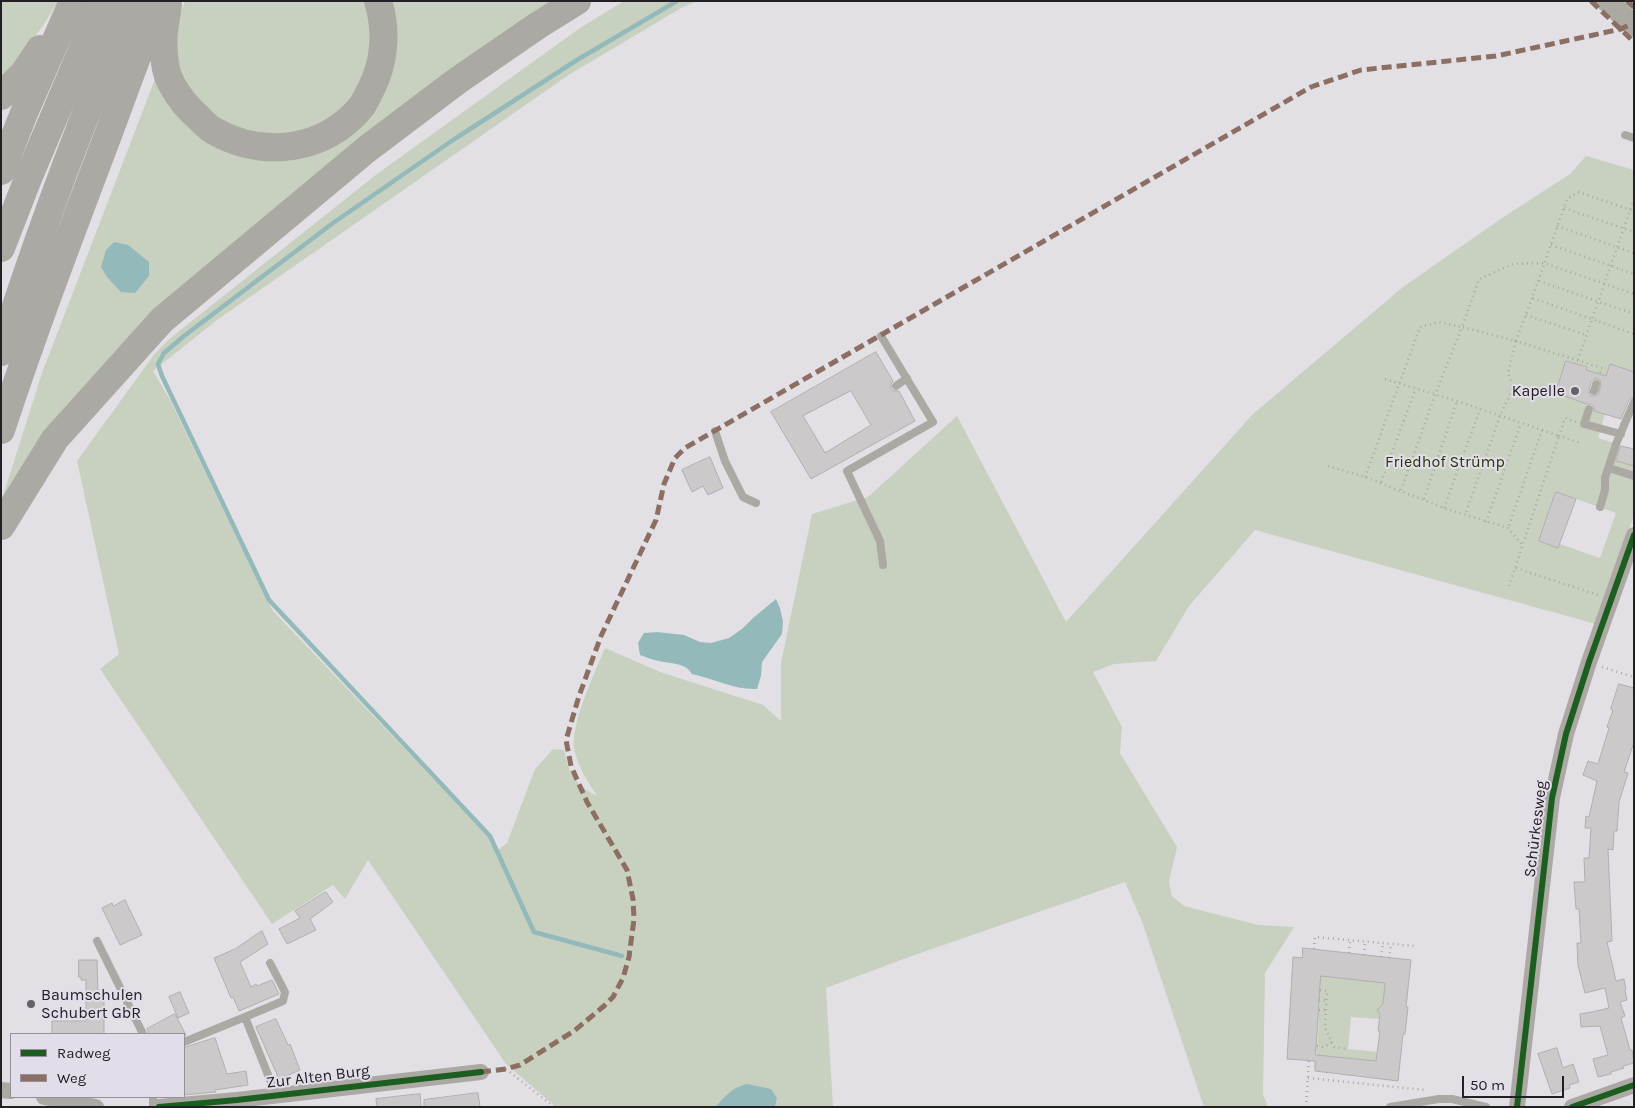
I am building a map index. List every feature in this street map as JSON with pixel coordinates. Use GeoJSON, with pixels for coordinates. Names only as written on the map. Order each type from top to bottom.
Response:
{"type":"FeatureCollection","features":[{"type":"Feature","properties":{"kind":"highway"},"geometry":{"type":"LineString","coordinates":[[1,96],[23,74],[72,1]]}},
{"type":"Feature","properties":{"kind":"highway"},"geometry":{"type":"LineString","coordinates":[[1,171],[72,1]]}},
{"type":"Feature","properties":{"kind":"highway"},"geometry":{"type":"LineString","coordinates":[[1,248],[103,1]]}},
{"type":"Feature","properties":{"kind":"highway"},"geometry":{"type":"LineString","coordinates":[[1,352],[38,239],[74,141],[132,1]]}},
{"type":"Feature","properties":{"kind":"highway"},"geometry":{"type":"LineString","coordinates":[[1,430],[74,223],[144,36],[160,1]]}},
{"type":"Feature","properties":{"kind":"highway"},"geometry":{"type":"LineString","coordinates":[[168,1],[162,36],[166,71],[184,104],[213,131],[250,146],[281,148],[313,142],[338,128],[362,106],[377,78],[384,47],[383,16],[378,1]]}},
{"type":"Feature","properties":{"kind":"highway"},"geometry":{"type":"LineString","coordinates":[[1,526],[55,439],[162,320],[368,148],[457,81],[577,1]]}},
{"type":"Feature","properties":{"kind":"main road"},"geometry":{"type":"LineString","coordinates":[[1607,1],[1634,26]]}},
{"type":"Feature","properties":{"kind":"street","name":"Schürkesweg"},"geometry":{"type":"LineString","coordinates":[[1517,1107],[1552,798],[1566,734],[1588,662],[1634,535]]}},
{"type":"Feature","properties":{"kind":"street","name":"Zur Alten Burg"},"geometry":{"type":"LineString","coordinates":[[159,1107],[237,1103],[276,1095],[481,1072]]}},
{"type":"Feature","properties":{"kind":"street"},"geometry":{"type":"LineString","coordinates":[[1572,1107],[1634,1085]]}},
{"type":"Feature","properties":{"kind":"street"},"geometry":{"type":"LineString","coordinates":[[49,1098],[96,1107]]}},
{"type":"Feature","properties":{"kind":"lane"},"geometry":{"type":"LineString","coordinates":[[1625,135],[1634,138]]}},
{"type":"Feature","properties":{"kind":"lane"},"geometry":{"type":"LineString","coordinates":[[881,336],[933,422],[847,471],[880,541],[883,565]]}},
{"type":"Feature","properties":{"kind":"lane"},"geometry":{"type":"LineString","coordinates":[[896,386],[908,378]]}},
{"type":"Feature","properties":{"kind":"lane"},"geometry":{"type":"LineString","coordinates":[[1600,507],[1605,490],[1605,478],[1620,434],[1634,402]]}},
{"type":"Feature","properties":{"kind":"lane"},"geometry":{"type":"LineString","coordinates":[[1589,409],[1584,424],[1620,434]]}},
{"type":"Feature","properties":{"kind":"lane"},"geometry":{"type":"LineString","coordinates":[[715,431],[725,461],[743,497],[756,503]]}},
{"type":"Feature","properties":{"kind":"lane"},"geometry":{"type":"LineString","coordinates":[[1609,468],[1634,476]]}},
{"type":"Feature","properties":{"kind":"lane"},"geometry":{"type":"LineString","coordinates":[[97,941],[143,1033]]}},
{"type":"Feature","properties":{"kind":"lane"},"geometry":{"type":"LineString","coordinates":[[185,1042],[283,1001],[286,992],[270,963]]}},
{"type":"Feature","properties":{"kind":"lane"},"geometry":{"type":"LineString","coordinates":[[245,1018],[276,1095]]}},
{"type":"Feature","properties":{"kind":"lane"},"geometry":{"type":"LineString","coordinates":[[1390,1107],[1439,1098],[1452,1098],[1486,1107]]}},
{"type":"Feature","properties":{"kind":"path"},"geometry":{"type":"LineString","coordinates":[[1465,515],[1500,416],[1513,387],[1508,373],[1516,341],[1567,199],[1578,192],[1632,210]]}},
{"type":"Feature","properties":{"kind":"path"},"geometry":{"type":"LineString","coordinates":[[1578,360],[1623,229],[1632,210],[1634,199]]}},
{"type":"Feature","properties":{"kind":"path"},"geometry":{"type":"LineString","coordinates":[[1564,208],[1634,232]]}},
{"type":"Feature","properties":{"kind":"path"},"geometry":{"type":"LineString","coordinates":[[1558,226],[1634,253]]}},
{"type":"Feature","properties":{"kind":"path"},"geometry":{"type":"LineString","coordinates":[[1551,245],[1634,274]]}},
{"type":"Feature","properties":{"kind":"path"},"geometry":{"type":"LineString","coordinates":[[1401,490],[1479,279],[1512,264],[1544,263],[1634,294]]}},
{"type":"Feature","properties":{"kind":"path"},"geometry":{"type":"LineString","coordinates":[[1539,281],[1634,314]]}},
{"type":"Feature","properties":{"kind":"path"},"geometry":{"type":"LineString","coordinates":[[1532,298],[1634,334]]}},
{"type":"Feature","properties":{"kind":"path"},"geometry":{"type":"LineString","coordinates":[[1526,315],[1586,335]]}},
{"type":"Feature","properties":{"kind":"path"},"geometry":{"type":"LineString","coordinates":[[1366,477],[1420,328],[1439,322],[1462,327],[1516,341],[1602,368],[1595,388]]}},
{"type":"Feature","properties":{"kind":"path"},"geometry":{"type":"LineString","coordinates":[[1385,379],[1458,401],[1580,443]]}},
{"type":"Feature","properties":{"kind":"path"},"geometry":{"type":"LineString","coordinates":[[1381,482],[1416,388]]}},
{"type":"Feature","properties":{"kind":"path"},"geometry":{"type":"LineString","coordinates":[[1424,499],[1458,401]]}},
{"type":"Feature","properties":{"kind":"path"},"geometry":{"type":"LineString","coordinates":[[1444,508],[1480,409]]}},
{"type":"Feature","properties":{"kind":"path"},"geometry":{"type":"LineString","coordinates":[[1509,586],[1565,418]]}},
{"type":"Feature","properties":{"kind":"path"},"geometry":{"type":"LineString","coordinates":[[1486,522],[1521,423]]}},
{"type":"Feature","properties":{"kind":"path"},"geometry":{"type":"LineString","coordinates":[[1508,528],[1542,430]]}},
{"type":"Feature","properties":{"kind":"path"},"geometry":{"type":"LineString","coordinates":[[1328,466],[1381,482],[1444,508],[1508,528],[1522,545]]}},
{"type":"Feature","properties":{"kind":"path"},"geometry":{"type":"LineString","coordinates":[[1516,568],[1611,600]]}},
{"type":"Feature","properties":{"kind":"path"},"geometry":{"type":"LineString","coordinates":[[1588,662],[1634,677]]}},
{"type":"Feature","properties":{"kind":"path"},"geometry":{"type":"LineString","coordinates":[[1314,949],[1315,937],[1415,946]]}},
{"type":"Feature","properties":{"kind":"path"},"geometry":{"type":"LineString","coordinates":[[1348,953],[1350,940]]}},
{"type":"Feature","properties":{"kind":"path"},"geometry":{"type":"LineString","coordinates":[[1364,955],[1365,942]]}},
{"type":"Feature","properties":{"kind":"path"},"geometry":{"type":"LineString","coordinates":[[1382,957],[1383,943]]}},
{"type":"Feature","properties":{"kind":"path"},"geometry":{"type":"LineString","coordinates":[[1389,958],[1390,944]]}},
{"type":"Feature","properties":{"kind":"path"},"geometry":{"type":"LineString","coordinates":[[1320,990],[1328,991],[1326,1028],[1334,1047],[1348,1048]]}},
{"type":"Feature","properties":{"kind":"path"},"geometry":{"type":"LineString","coordinates":[[1319,1000],[1327,1000]]}},
{"type":"Feature","properties":{"kind":"path"},"geometry":{"type":"LineString","coordinates":[[1319,1010],[1327,1010]]}},
{"type":"Feature","properties":{"kind":"path"},"geometry":{"type":"LineString","coordinates":[[1317,1046],[1324,1047],[1332,1042]]}},
{"type":"Feature","properties":{"kind":"path"},"geometry":{"type":"LineString","coordinates":[[1306,1107],[1309,1060]]}},
{"type":"Feature","properties":{"kind":"path"},"geometry":{"type":"LineString","coordinates":[[506,1069],[554,1107]]}},
{"type":"Feature","properties":{"kind":"path"},"geometry":{"type":"LineString","coordinates":[[1308,1078],[1438,1091],[1452,1098]]}},
{"type":"Feature","properties":{"kind":"green space"},"geometry":{"type":"Polygon","coordinates":[[[1,1],[58,1],[43,26],[1,79],[1,1]]]}},
{"type":"Feature","properties":{"kind":"green space"},"geometry":{"type":"Polygon","coordinates":[[[185,1],[572,1],[154,321],[1,502],[42,373],[185,1]]]}},
{"type":"Feature","properties":{"kind":"green space","name":"Friedhof Strümp"},"geometry":{"type":"Polygon","coordinates":[[[624,1],[697,1],[681,8],[567,76],[217,320],[153,371],[170,400],[273,611],[488,836],[498,850],[507,843],[535,769],[553,749],[564,750],[568,766],[574,778],[583,788],[597,796],[578,761],[574,748],[574,738],[580,712],[605,648],[660,672],[763,705],[781,721],[781,663],[812,514],[868,497],[957,416],[1066,622],[1253,414],[1403,287],[1502,218],[1570,174],[1586,156],[1634,170],[1634,372],[1610,365],[1606,376],[1612,397],[1591,390],[1596,373],[1586,370],[1587,367],[1567,361],[1556,393],[1587,403],[1586,408],[1605,414],[1598,438],[1621,445],[1616,461],[1634,466],[1634,515],[1596,624],[1255,530],[1189,606],[1156,661],[1114,664],[1093,672],[1122,727],[1120,753],[1177,847],[1169,882],[1172,896],[1184,906],[1258,925],[1294,927],[1265,973],[1263,1094],[1268,1107],[1204,1107],[1143,924],[1125,882],[826,988],[833,1107],[775,1107],[777,1098],[740,1085],[715,1107],[556,1107],[506,1064],[368,860],[345,899],[333,885],[272,924],[100,669],[119,654],[77,461],[153,356],[168,340],[377,174],[580,28],[624,1]],[[1556,492],[1539,541],[1558,548],[1560,544],[1600,558],[1616,513],[1556,492]]]}},
{"type":"Feature","properties":{"kind":"green space"},"geometry":{"type":"Polygon","coordinates":[[[1321,976],[1385,983],[1383,1004],[1379,1008],[1379,1019],[1351,1017],[1348,1049],[1377,1052],[1376,1061],[1317,1055],[1321,976]]]}},
{"type":"Feature","properties":{"kind":"water"},"geometry":{"type":"Polygon","coordinates":[[[114,242],[128,245],[149,262],[149,276],[135,293],[121,292],[107,277],[101,267],[106,250],[114,242]]]}},
{"type":"Feature","properties":{"kind":"water"},"geometry":{"type":"Polygon","coordinates":[[[776,599],[783,622],[782,634],[762,662],[761,676],[757,689],[724,684],[692,674],[682,665],[657,661],[640,655],[638,643],[644,633],[657,632],[684,635],[700,642],[711,643],[729,638],[776,599]]]}},
{"type":"Feature","properties":{"kind":"water"},"geometry":{"type":"Polygon","coordinates":[[[747,1084],[771,1089],[777,1098],[775,1107],[715,1107],[733,1090],[747,1084]]]}},
{"type":"Feature","properties":{"kind":"building"},"geometry":{"type":"Polygon","coordinates":[[[876,352],[893,381],[891,389],[899,391],[915,421],[811,479],[771,412],[876,352]],[[851,391],[803,416],[825,453],[871,425],[851,391]]]}},
{"type":"Feature","properties":{"kind":"building","name":"Kapelle"},"geometry":{"type":"Polygon","coordinates":[[[1566,361],[1587,367],[1586,370],[1606,376],[1610,364],[1634,372],[1634,396],[1629,400],[1621,419],[1594,411],[1594,407],[1591,404],[1556,393],[1566,361]],[[1595,378],[1591,382],[1590,395],[1598,395],[1601,385],[1600,380],[1595,378]]]}},
{"type":"Feature","properties":{"kind":"building"},"geometry":{"type":"Polygon","coordinates":[[[1621,446],[1634,449],[1634,466],[1616,461],[1621,446]]]}},
{"type":"Feature","properties":{"kind":"building"},"geometry":{"type":"Polygon","coordinates":[[[710,457],[723,488],[708,495],[703,486],[692,492],[682,470],[710,457]]]}},
{"type":"Feature","properties":{"kind":"building"},"geometry":{"type":"Polygon","coordinates":[[[1556,492],[1576,499],[1558,548],[1539,541],[1556,492]]]}},
{"type":"Feature","properties":{"kind":"building"},"geometry":{"type":"Polygon","coordinates":[[[1619,684],[1634,688],[1634,742],[1624,772],[1628,773],[1619,802],[1617,831],[1614,831],[1613,850],[1608,849],[1612,941],[1607,942],[1616,981],[1624,979],[1627,1000],[1620,1002],[1625,1016],[1621,1018],[1630,1050],[1632,1050],[1634,1063],[1623,1066],[1624,1068],[1611,1072],[1611,1074],[1598,1077],[1593,1059],[1608,1055],[1600,1026],[1581,1027],[1580,1014],[1609,1008],[1605,988],[1585,993],[1578,965],[1577,943],[1581,943],[1579,909],[1576,909],[1574,882],[1585,882],[1584,858],[1589,858],[1591,828],[1585,828],[1586,816],[1589,817],[1597,781],[1583,775],[1588,761],[1598,764],[1619,684]]]}},
{"type":"Feature","properties":{"kind":"building"},"geometry":{"type":"Polygon","coordinates":[[[326,892],[333,902],[310,919],[316,930],[287,944],[279,929],[300,918],[295,911],[326,892]]]}},
{"type":"Feature","properties":{"kind":"building"},"geometry":{"type":"Polygon","coordinates":[[[125,900],[142,935],[120,945],[102,908],[112,903],[113,906],[125,900]]]}},
{"type":"Feature","properties":{"kind":"building"},"geometry":{"type":"Polygon","coordinates":[[[262,931],[268,944],[240,962],[251,987],[272,980],[279,994],[239,1011],[233,997],[231,998],[214,958],[235,949],[262,931]]]}},
{"type":"Feature","properties":{"kind":"building"},"geometry":{"type":"Polygon","coordinates":[[[1303,948],[1411,960],[1406,1007],[1408,1007],[1398,1081],[1315,1071],[1315,1061],[1287,1059],[1293,957],[1302,958],[1303,948]],[[1321,976],[1316,1055],[1376,1061],[1380,1031],[1378,1031],[1380,1014],[1377,1010],[1383,1004],[1385,983],[1321,976]]]}},
{"type":"Feature","properties":{"kind":"building"},"geometry":{"type":"Polygon","coordinates":[[[79,960],[97,960],[98,995],[104,995],[104,1033],[52,1033],[52,1021],[86,1021],[86,980],[81,980],[81,977],[79,977],[79,960]]]}},
{"type":"Feature","properties":{"kind":"building"},"geometry":{"type":"Polygon","coordinates":[[[180,992],[189,1013],[178,1018],[169,997],[180,992]]]}},
{"type":"Feature","properties":{"kind":"building"},"geometry":{"type":"Polygon","coordinates":[[[175,1014],[185,1033],[149,1033],[147,1029],[175,1014]]]}},
{"type":"Feature","properties":{"kind":"building"},"geometry":{"type":"Polygon","coordinates":[[[276,1019],[288,1045],[290,1044],[300,1070],[279,1079],[256,1027],[276,1019]]]}},
{"type":"Feature","properties":{"kind":"building"},"geometry":{"type":"Polygon","coordinates":[[[215,1038],[227,1074],[246,1071],[248,1085],[215,1090],[216,1092],[185,1095],[185,1048],[215,1038]]]}},
{"type":"Feature","properties":{"kind":"building"},"geometry":{"type":"Polygon","coordinates":[[[1557,1048],[1563,1068],[1573,1064],[1579,1082],[1569,1085],[1570,1088],[1552,1094],[1538,1054],[1557,1048]]]}},
{"type":"Feature","properties":{"kind":"building"},"geometry":{"type":"Polygon","coordinates":[[[478,1093],[480,1107],[424,1107],[424,1100],[478,1093]]]}},
{"type":"Feature","properties":{"kind":"building"},"geometry":{"type":"Polygon","coordinates":[[[420,1094],[421,1107],[377,1107],[376,1099],[420,1094]]]}},
{"type":"Feature","properties":{"kind":"waterway"},"geometry":{"type":"LineString","coordinates":[[622,956],[534,932],[490,836],[269,600],[158,364],[164,353],[184,336],[333,223],[453,140],[577,60],[677,1]]}},
{"type":"Feature","properties":{"kind":"marked path"},"geometry":{"type":"LineString","coordinates":[[1591,1],[1634,42]]}},
{"type":"Feature","properties":{"kind":"marked path"},"geometry":{"type":"LineString","coordinates":[[1627,1],[1634,7]]}},
{"type":"Feature","properties":{"kind":"marked path"},"geometry":{"type":"LineString","coordinates":[[481,1072],[520,1065],[574,1031],[613,997],[623,978],[629,957],[634,919],[633,899],[627,870],[587,802],[571,766],[566,740],[579,696],[601,636],[656,520],[664,484],[675,458],[685,448],[1311,87],[1361,70],[1496,56],[1621,29],[1631,24]]}},
{"type":"Feature","properties":{"kind":"cycle path"},"geometry":{"type":"LineString","coordinates":[[1517,1107],[1552,798],[1566,734],[1589,662],[1634,535]]}},
{"type":"Feature","properties":{"kind":"cycle path"},"geometry":{"type":"LineString","coordinates":[[159,1107],[481,1072]]}},
{"type":"Feature","properties":{"kind":"cycle path"},"geometry":{"type":"LineString","coordinates":[[1572,1107],[1634,1085]]}},
{"type":"Feature","properties":{"kind":"place","name":"Kapelle"},"geometry":{"type":"Point","coordinates":[1575,391]}},
{"type":"Feature","properties":{"kind":"place","name":"Baumschulen Schubert GbR"},"geometry":{"type":"Point","coordinates":[31,1004]}}]}
